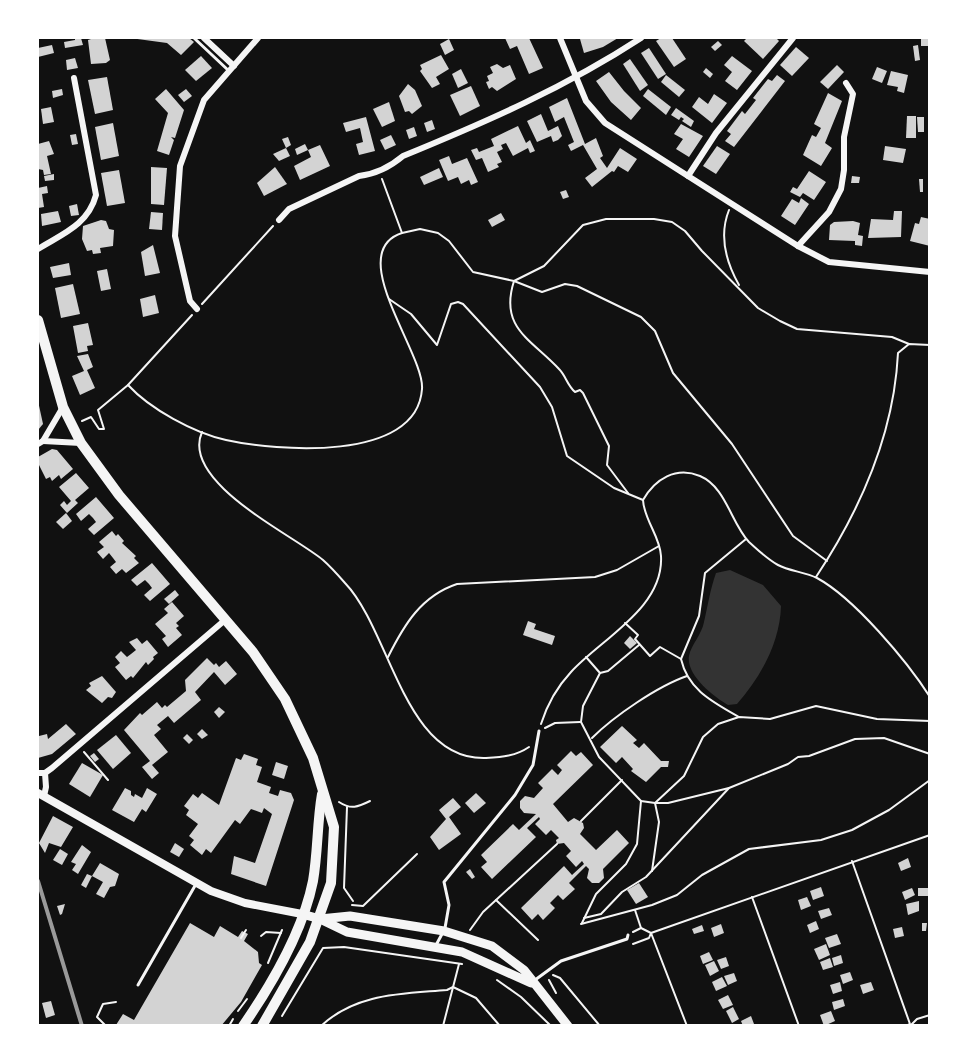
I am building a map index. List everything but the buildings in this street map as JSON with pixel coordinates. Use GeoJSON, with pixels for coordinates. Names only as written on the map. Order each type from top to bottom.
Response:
{"type":"FeatureCollection","features":[{"type":"Feature","properties":{"kind":"main road"},"geometry":{"type":"LineString","coordinates":[[38,320],[63,407],[81,443],[101,472],[253,652],[285,699],[303,732],[323,790],[334,827],[331,883],[320,919],[262,1026]]}},
{"type":"Feature","properties":{"kind":"main road"},"geometry":{"type":"LineString","coordinates":[[243,1026],[262,999],[302,914],[313,882],[323,790]]}},
{"type":"Feature","properties":{"kind":"main road"},"geometry":{"type":"LineString","coordinates":[[302,914],[320,919],[347,932],[435,947],[485,960],[531,983]]}},
{"type":"Feature","properties":{"kind":"main road"},"geometry":{"type":"LineString","coordinates":[[320,919],[350,916],[442,928],[467,937],[504,953],[524,970],[531,983],[568,1026]]}},
{"type":"Feature","properties":{"kind":"street"},"geometry":{"type":"LineString","coordinates":[[204,38],[232,68]]}},
{"type":"Feature","properties":{"kind":"street"},"geometry":{"type":"LineString","coordinates":[[197,309],[190,301],[175,236],[180,166],[204,100],[258,38]]}},
{"type":"Feature","properties":{"kind":"street"},"geometry":{"type":"LineString","coordinates":[[560,38],[586,101],[605,123],[733,202],[798,246],[829,262],[930,272]]}},
{"type":"Feature","properties":{"kind":"street"},"geometry":{"type":"LineString","coordinates":[[279,220],[289,209],[359,176],[393,165],[403,156],[498,117],[575,79],[641,38]]}},
{"type":"Feature","properties":{"kind":"street"},"geometry":{"type":"LineString","coordinates":[[688,176],[716,133],[793,38]]}},
{"type":"Feature","properties":{"kind":"street"},"geometry":{"type":"LineString","coordinates":[[38,249],[83,222],[92,211],[96,195],[74,78]]}},
{"type":"Feature","properties":{"kind":"street"},"geometry":{"type":"LineString","coordinates":[[798,246],[829,212],[841,189],[844,170],[844,137],[853,94],[846,82]]}},
{"type":"Feature","properties":{"kind":"street"},"geometry":{"type":"LineString","coordinates":[[40,442],[63,407]]}},
{"type":"Feature","properties":{"kind":"street"},"geometry":{"type":"LineString","coordinates":[[40,442],[81,443]]}},
{"type":"Feature","properties":{"kind":"street"},"geometry":{"type":"LineString","coordinates":[[225,620],[52,768],[41,773],[46,787],[40,795],[196,884],[228,898],[302,914]]}},
{"type":"Feature","properties":{"kind":"lane"},"geometry":{"type":"LineString","coordinates":[[194,38],[232,68]]}},
{"type":"Feature","properties":{"kind":"lane"},"geometry":{"type":"LineString","coordinates":[[435,947],[449,905],[444,882],[515,795],[532,765],[539,731]]}},
{"type":"Feature","properties":{"kind":"lane"},"geometry":{"type":"LineString","coordinates":[[138,985],[196,884]]}},
{"type":"Feature","properties":{"kind":"lane"},"geometry":{"type":"LineString","coordinates":[[531,983],[561,961],[627,939],[628,935]]}},
{"type":"Feature","properties":{"kind":"path"},"geometry":{"type":"LineString","coordinates":[[379,171],[402,233]]}},
{"type":"Feature","properties":{"kind":"path"},"geometry":{"type":"LineString","coordinates":[[733,202],[724,222],[724,240],[732,272],[740,287]]}},
{"type":"Feature","properties":{"kind":"path"},"geometry":{"type":"LineString","coordinates":[[628,493],[607,465],[609,446],[583,393],[580,390],[575,392],[568,387],[561,371],[517,328],[507,302],[514,281],[544,266],[583,225],[606,219],[654,219],[672,222],[685,231],[758,308],[797,329],[892,337],[909,344],[930,347]]}},
{"type":"Feature","properties":{"kind":"path"},"geometry":{"type":"LineString","coordinates":[[72,426],[91,417],[102,430],[104,428],[98,410],[128,385],[279,220]]}},
{"type":"Feature","properties":{"kind":"path"},"geometry":{"type":"LineString","coordinates":[[128,385],[156,410],[202,432],[226,440],[302,449],[361,443],[394,430],[409,419],[418,405],[422,388],[416,359],[389,299],[380,262],[381,255],[387,243],[402,233],[420,229],[438,233],[449,241],[473,272],[514,281],[542,292],[565,284],[577,286],[641,317],[655,331],[673,373],[732,444],[793,536],[826,561]]}},
{"type":"Feature","properties":{"kind":"path"},"geometry":{"type":"LineString","coordinates":[[389,299],[411,314],[437,345],[451,304],[458,302],[463,304],[540,387],[552,407],[567,456],[614,488],[643,500]]}},
{"type":"Feature","properties":{"kind":"path"},"geometry":{"type":"LineString","coordinates":[[816,577],[880,453],[889,426],[897,379],[898,353],[909,344]]}},
{"type":"Feature","properties":{"kind":"path"},"geometry":{"type":"LineString","coordinates":[[202,432],[200,446],[202,456],[225,491],[322,560],[347,585],[366,611],[412,711],[430,734],[460,753],[476,758],[521,752],[533,744],[545,710],[555,693],[586,657],[625,623],[644,602],[659,576],[661,555],[646,518],[643,500],[657,481],[679,472],[702,476],[715,487],[746,539],[778,566],[816,577],[838,593],[913,670],[930,697]]}},
{"type":"Feature","properties":{"kind":"path"},"geometry":{"type":"LineString","coordinates":[[739,717],[700,693],[686,675],[681,658],[699,616],[705,573],[746,539]]}},
{"type":"Feature","properties":{"kind":"path"},"geometry":{"type":"LineString","coordinates":[[387,657],[408,619],[418,608],[443,589],[457,584],[595,577],[617,570],[659,546]]}},
{"type":"Feature","properties":{"kind":"path"},"geometry":{"type":"LineString","coordinates":[[625,623],[638,635],[635,639],[650,656],[660,647],[681,658]]}},
{"type":"Feature","properties":{"kind":"path"},"geometry":{"type":"LineString","coordinates":[[640,645],[608,671],[600,673],[583,706],[581,722],[591,738],[591,746],[599,757],[641,801],[669,803],[729,788],[788,764],[798,757],[809,756],[855,739],[884,738],[930,754]]}},
{"type":"Feature","properties":{"kind":"path"},"geometry":{"type":"LineString","coordinates":[[586,657],[600,673]]}},
{"type":"Feature","properties":{"kind":"path"},"geometry":{"type":"LineString","coordinates":[[591,738],[622,713],[686,675]]}},
{"type":"Feature","properties":{"kind":"path"},"geometry":{"type":"LineString","coordinates":[[655,803],[684,776],[703,737],[718,724],[739,717],[770,719],[816,706],[877,719],[930,721]]}},
{"type":"Feature","properties":{"kind":"path"},"geometry":{"type":"LineString","coordinates":[[539,731],[555,723],[581,722]]}},
{"type":"Feature","properties":{"kind":"path"},"geometry":{"type":"LineString","coordinates":[[79,745],[108,780]]}},
{"type":"Feature","properties":{"kind":"path"},"geometry":{"type":"LineString","coordinates":[[581,821],[622,780]]}},
{"type":"Feature","properties":{"kind":"path"},"geometry":{"type":"LineString","coordinates":[[641,801],[637,844],[626,864],[596,894],[581,924],[677,895],[702,875],[749,849],[821,840],[852,830],[889,810],[930,780]]}},
{"type":"Feature","properties":{"kind":"path"},"geometry":{"type":"LineString","coordinates":[[584,918],[601,914],[622,892],[652,871],[729,788]]}},
{"type":"Feature","properties":{"kind":"path"},"geometry":{"type":"LineString","coordinates":[[339,802],[347,807],[357,808],[370,801]]}},
{"type":"Feature","properties":{"kind":"path"},"geometry":{"type":"LineString","coordinates":[[652,871],[659,822],[655,803]]}},
{"type":"Feature","properties":{"kind":"path"},"geometry":{"type":"LineString","coordinates":[[347,807],[344,888],[352,903],[363,906],[417,854]]}},
{"type":"Feature","properties":{"kind":"path"},"geometry":{"type":"LineString","coordinates":[[640,928],[651,933],[930,835]]}},
{"type":"Feature","properties":{"kind":"path"},"geometry":{"type":"LineString","coordinates":[[468,932],[483,912],[557,844]]}},
{"type":"Feature","properties":{"kind":"path"},"geometry":{"type":"LineString","coordinates":[[852,861],[909,1025],[930,1015]]}},
{"type":"Feature","properties":{"kind":"path"},"geometry":{"type":"LineString","coordinates":[[752,897],[799,1026]]}},
{"type":"Feature","properties":{"kind":"path"},"geometry":{"type":"LineString","coordinates":[[496,900],[538,940]]}},
{"type":"Feature","properties":{"kind":"path"},"geometry":{"type":"LineString","coordinates":[[635,909],[640,928]]}},
{"type":"Feature","properties":{"kind":"path"},"geometry":{"type":"LineString","coordinates":[[628,935],[640,928]]}},
{"type":"Feature","properties":{"kind":"path"},"geometry":{"type":"LineString","coordinates":[[241,938],[246,930]]}},
{"type":"Feature","properties":{"kind":"path"},"geometry":{"type":"LineString","coordinates":[[261,936],[266,932],[281,931],[264,972]]}},
{"type":"Feature","properties":{"kind":"path"},"geometry":{"type":"LineString","coordinates":[[630,945],[649,938],[651,933]]}},
{"type":"Feature","properties":{"kind":"path"},"geometry":{"type":"LineString","coordinates":[[651,933],[687,1026]]}},
{"type":"Feature","properties":{"kind":"path"},"geometry":{"type":"LineString","coordinates":[[280,1018],[323,948],[344,947],[461,964],[443,1026]]}},
{"type":"Feature","properties":{"kind":"path"},"geometry":{"type":"LineString","coordinates":[[544,972],[561,1002]]}},
{"type":"Feature","properties":{"kind":"path"},"geometry":{"type":"LineString","coordinates":[[544,972],[560,978],[600,1026]]}},
{"type":"Feature","properties":{"kind":"path"},"geometry":{"type":"LineString","coordinates":[[489,975],[521,997],[550,1026]]}},
{"type":"Feature","properties":{"kind":"path"},"geometry":{"type":"LineString","coordinates":[[321,1026],[343,1008],[379,996],[447,990],[453,987]]}},
{"type":"Feature","properties":{"kind":"path"},"geometry":{"type":"LineString","coordinates":[[453,987],[476,998],[500,1026]]}},
{"type":"Feature","properties":{"kind":"path"},"geometry":{"type":"LineString","coordinates":[[229,1026],[252,990]]}},
{"type":"Feature","properties":{"kind":"path"},"geometry":{"type":"LineString","coordinates":[[106,1026],[97,1017],[104,1004],[116,1002]]}},
{"type":"Feature","properties":{"kind":"shaded area"},"geometry":{"type":"Polygon","coordinates":[[[730,570],[763,585],[781,606],[777,633],[768,658],[746,694],[737,704],[728,705],[708,691],[696,677],[689,663],[689,656],[703,626],[716,573],[730,570]]]}},
{"type":"Feature","properties":{"kind":"railway"},"geometry":{"type":"LineString","coordinates":[[38,881],[82,1026]]}}]}
